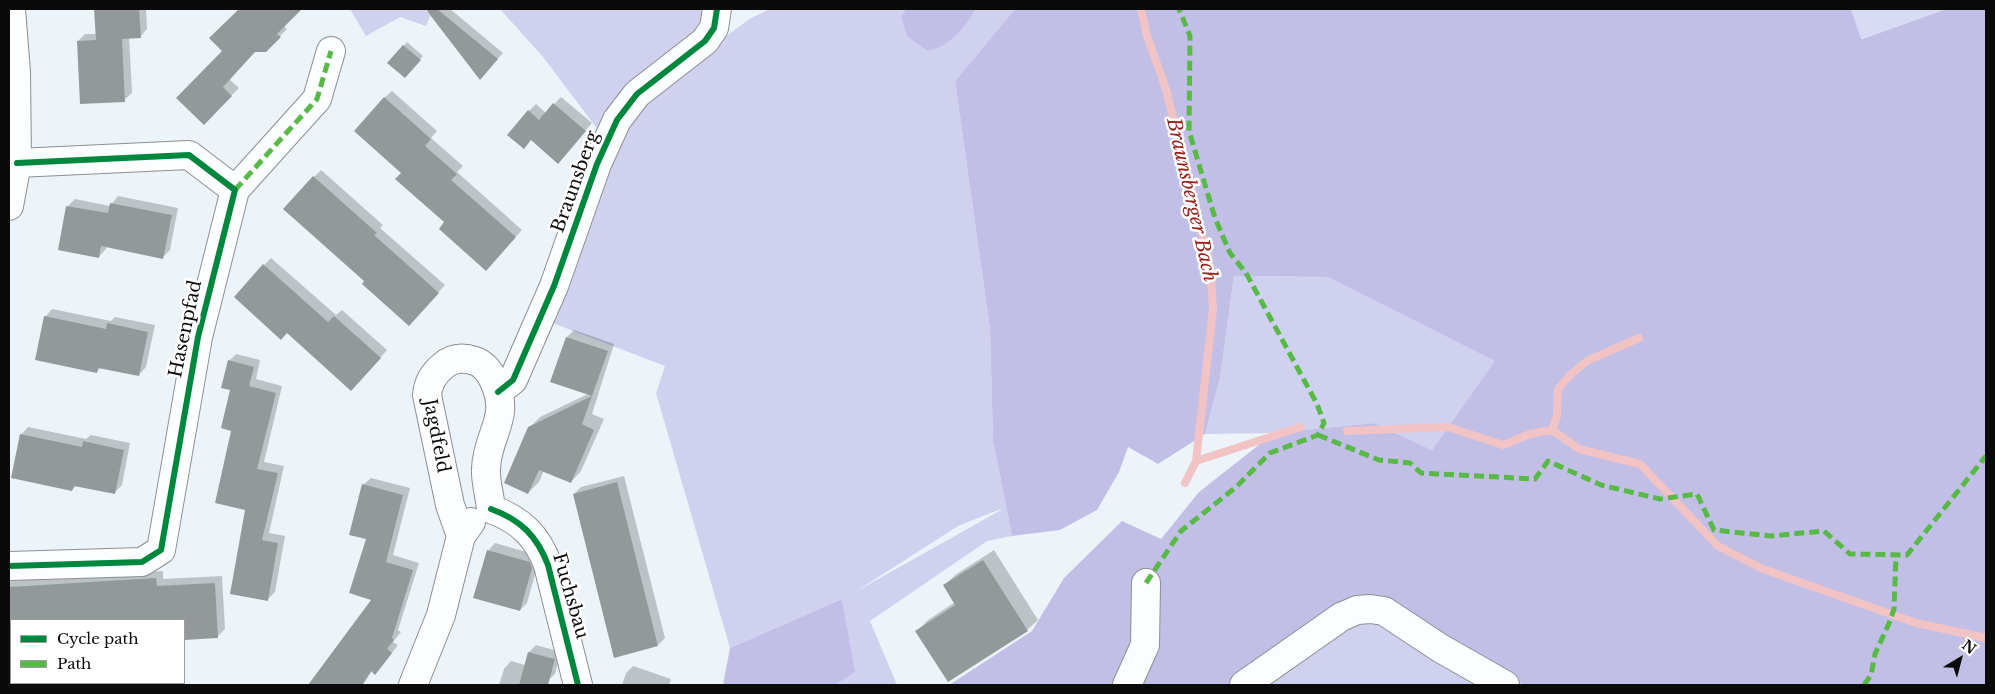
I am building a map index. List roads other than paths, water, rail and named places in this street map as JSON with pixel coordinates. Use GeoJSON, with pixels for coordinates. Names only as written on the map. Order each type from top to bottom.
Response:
{"type":"FeatureCollection","features":[{"type":"Feature","properties":{"kind":"street"},"geometry":{"type":"LineString","coordinates":[[9,206],[17,163],[16,72],[11,9]]}},
{"type":"Feature","properties":{"kind":"street","name":"Braunsberg"},"geometry":{"type":"LineString","coordinates":[[498,392],[514,380],[554,286],[597,164],[617,120],[626,105],[637,94],[705,41],[714,28],[718,9]]}},
{"type":"Feature","properties":{"kind":"street","name":"Hasenpfad"},"geometry":{"type":"LineString","coordinates":[[9,566],[142,562],[160,550],[198,337],[235,190],[317,99],[331,52]]}},
{"type":"Feature","properties":{"kind":"street"},"geometry":{"type":"LineString","coordinates":[[17,163],[189,155],[235,190]]}},
{"type":"Feature","properties":{"kind":"street","name":"Jagdfeld"},"geometry":{"type":"LineString","coordinates":[[461,536],[450,504],[430,419],[427,395],[432,377],[447,363],[457,358],[466,358],[478,362],[486,368],[498,392],[501,403],[501,415],[490,443],[486,470],[491,509]]}},
{"type":"Feature","properties":{"kind":"street"},"geometry":{"type":"LineString","coordinates":[[412,685],[441,615],[461,536],[473,520],[491,509]]}},
{"type":"Feature","properties":{"kind":"street","name":"Fuchsbau"},"geometry":{"type":"LineString","coordinates":[[491,509],[508,515],[520,524],[533,536],[543,552],[548,565],[578,685]]}},
{"type":"Feature","properties":{"kind":"street"},"geometry":{"type":"LineString","coordinates":[[1127,685],[1145,644],[1146,583]]}},
{"type":"Feature","properties":{"kind":"street"},"geometry":{"type":"LineString","coordinates":[[1244,685],[1341,617],[1357,610],[1370,609],[1384,612],[1440,648],[1505,685]]}},
{"type":"Feature","properties":{"kind":"waterway","name":"Braunsberger Bach"},"geometry":{"type":"LineString","coordinates":[[1141,9],[1146,33],[1166,89],[1210,266],[1213,309],[1196,461],[1185,483]]}},
{"type":"Feature","properties":{"kind":"waterway"},"geometry":{"type":"LineString","coordinates":[[1552,430],[1557,416],[1558,389],[1571,374],[1587,361],[1639,338]]}},
{"type":"Feature","properties":{"kind":"waterway"},"geometry":{"type":"LineString","coordinates":[[1196,461],[1301,427]]}},
{"type":"Feature","properties":{"kind":"waterway"},"geometry":{"type":"LineString","coordinates":[[1347,431],[1448,427],[1503,445],[1530,434],[1552,430],[1579,449],[1640,464],[1718,546],[1763,569],[1916,623],[1986,638]]}}]}
